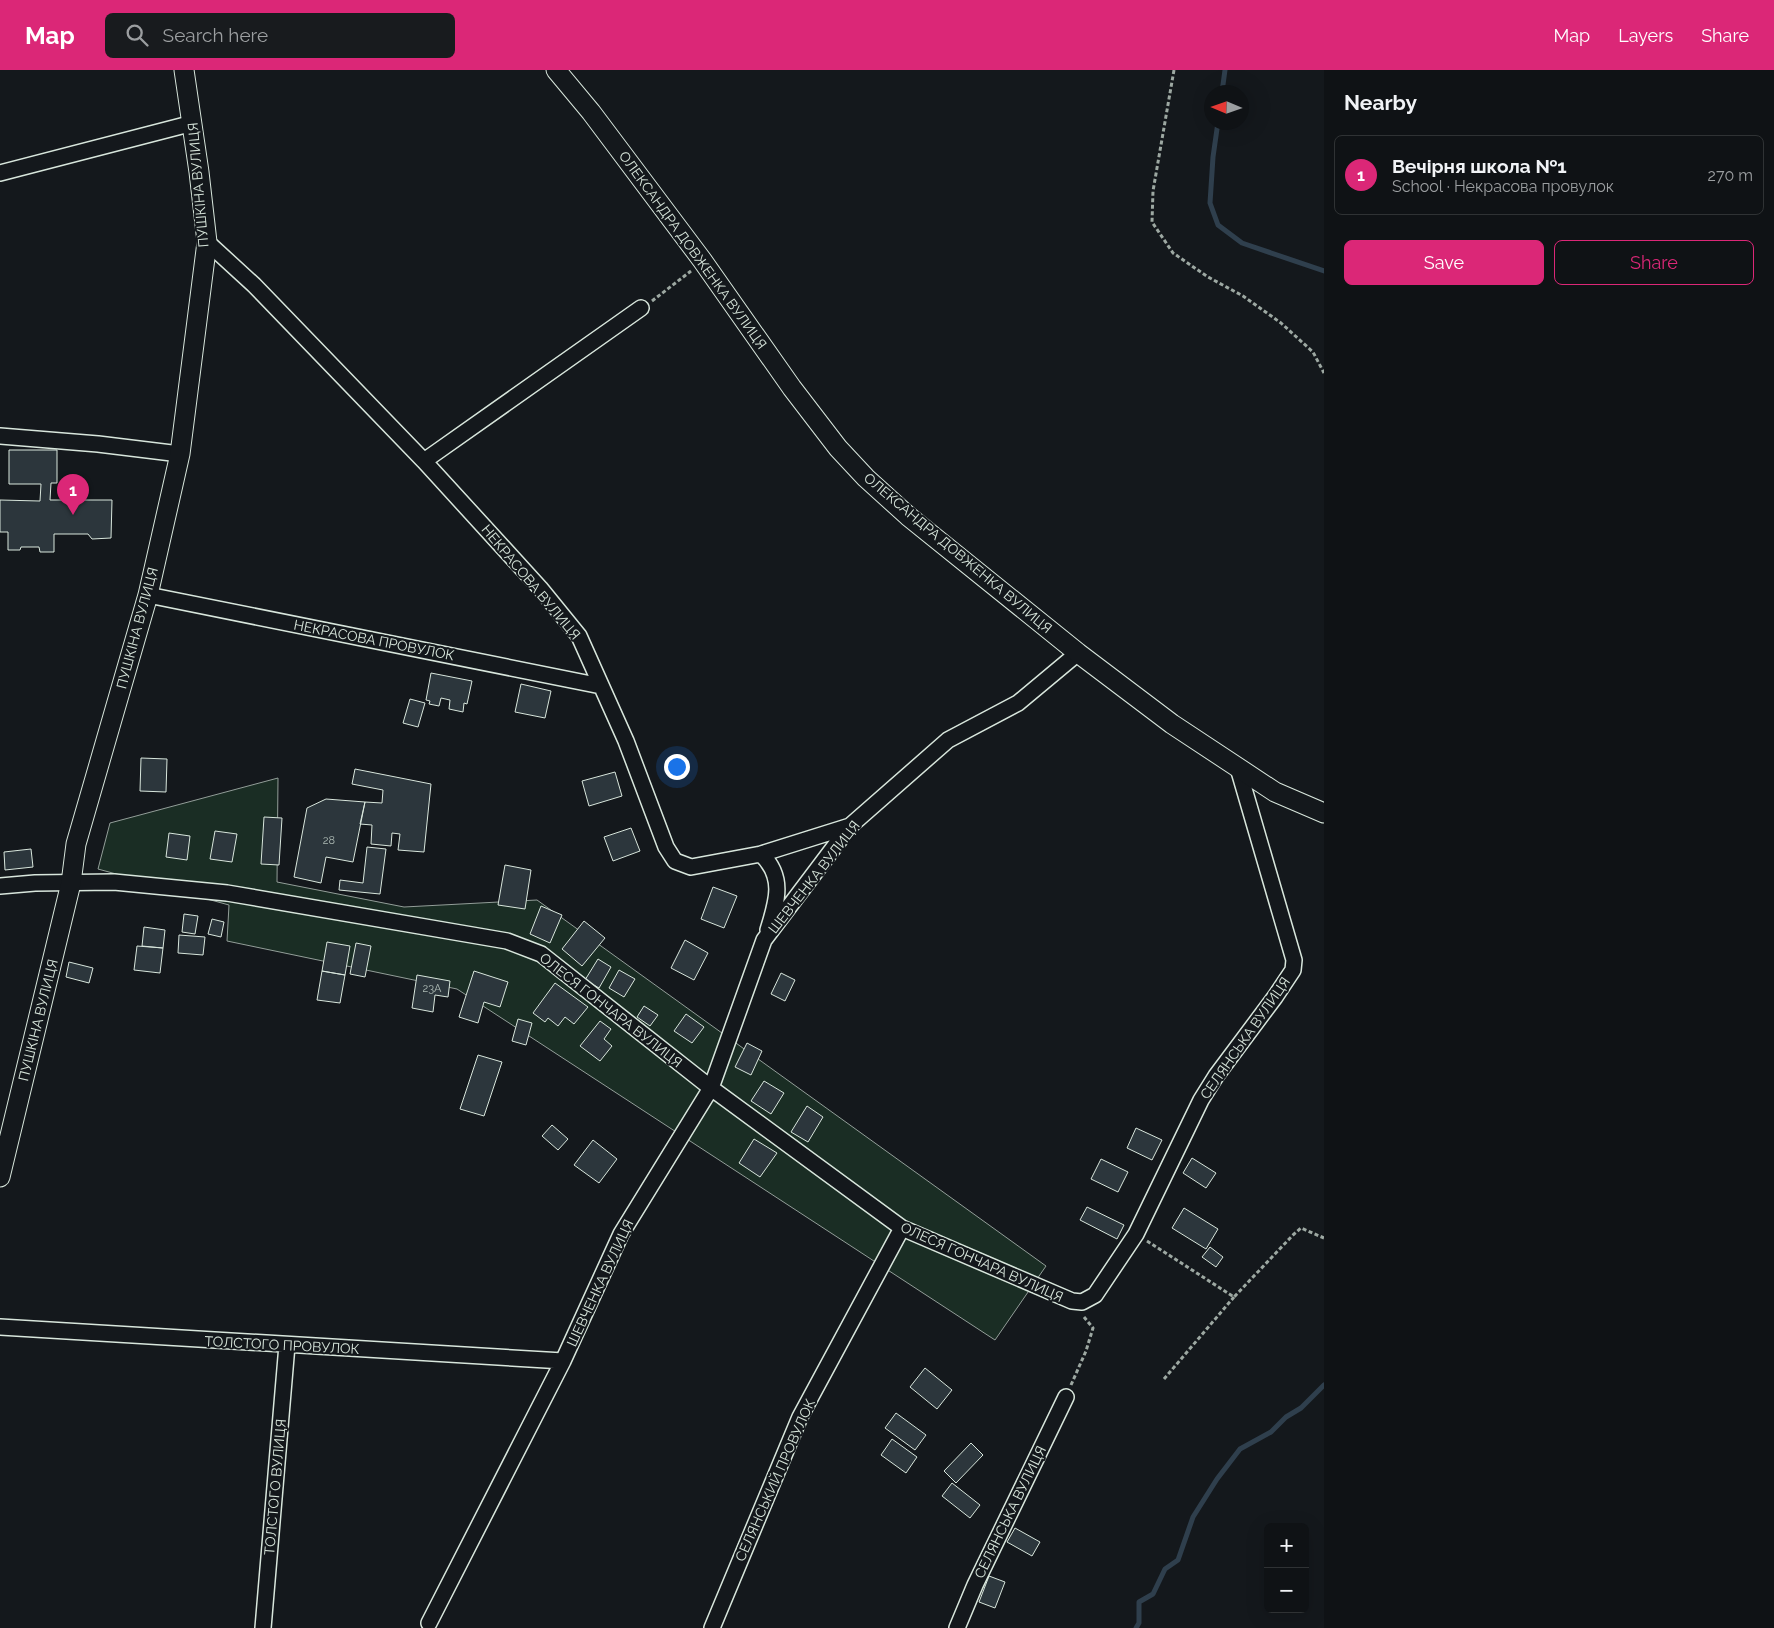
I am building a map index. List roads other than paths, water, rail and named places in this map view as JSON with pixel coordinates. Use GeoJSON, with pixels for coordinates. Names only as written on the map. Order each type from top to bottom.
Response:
{"type":"FeatureCollection","features":[{"type":"Feature","properties":{"kind":"street","name":"ПУШКІНА ВУЛИЦЯ"},"geometry":{"type":"LineString","coordinates":[[0,1177],[71,883],[76,844],[148,595],[180,454],[206,242],[193,123],[184,70]]}},
{"type":"Feature","properties":{"kind":"street","name":"ОЛЕКСАНДРА ДОВЖЕНКА ВУЛИЦЯ"},"geometry":{"type":"LineString","coordinates":[[556,70],[591,112],[702,260],[792,388],[838,448],[866,478],[908,516],[1078,653],[1172,724],[1275,792],[1324,813]]}},
{"type":"Feature","properties":{"kind":"street"},"geometry":{"type":"LineString","coordinates":[[0,172],[193,123]]}},
{"type":"Feature","properties":{"kind":"street","name":"НЕКРАСОВА ВУЛИЦЯ"},"geometry":{"type":"LineString","coordinates":[[206,242],[254,286],[424,461],[540,588],[580,636],[626,741],[666,847],[675,861],[691,867],[761,854],[850,826]]}},
{"type":"Feature","properties":{"kind":"street"},"geometry":{"type":"LineString","coordinates":[[424,461],[641,308]]}},
{"type":"Feature","properties":{"kind":"street"},"geometry":{"type":"LineString","coordinates":[[0,436],[98,444],[180,454]]}},
{"type":"Feature","properties":{"kind":"street","name":"НЕКРАСОВА ПРОВУЛОК"},"geometry":{"type":"LineString","coordinates":[[148,595],[601,686]]}},
{"type":"Feature","properties":{"kind":"street","name":"ШЕВЧЕНКА ВУЛИЦЯ"},"geometry":{"type":"LineString","coordinates":[[764,940],[850,826],[948,740],[1018,703],[1078,653]]}},
{"type":"Feature","properties":{"kind":"street","name":"СЕЛЯНСЬКА ВУЛИЦЯ"},"geometry":{"type":"LineString","coordinates":[[1072,1302],[1082,1302],[1095,1295],[1136,1234],[1201,1100],[1293,970],[1294,960],[1238,768]]}},
{"type":"Feature","properties":{"kind":"street","name":"ШЕВЧЕНКА ВУЛИЦЯ"},"geometry":{"type":"LineString","coordinates":[[429,1623],[563,1361],[621,1234],[711,1088],[775,906],[777,892],[775,875],[771,864],[761,854]]}},
{"type":"Feature","properties":{"kind":"street","name":"ОЛЕСЯ ГОНЧАРА ВУЛИЦЯ"},"geometry":{"type":"LineString","coordinates":[[0,886],[35,883],[114,882],[228,893],[507,941],[541,954],[711,1088],[902,1228],[1072,1302]]}},
{"type":"Feature","properties":{"kind":"street","name":"СЕЛЯНСЬКИЙ ПРОВУЛОК"},"geometry":{"type":"LineString","coordinates":[[712,1628],[800,1418],[902,1228]]}},
{"type":"Feature","properties":{"kind":"street","name":"ТОЛСТОГО ПРОВУЛОК"},"geometry":{"type":"LineString","coordinates":[[0,1327],[563,1361]]}},
{"type":"Feature","properties":{"kind":"street","name":"ТОЛСТОГО ВУЛИЦЯ"},"geometry":{"type":"LineString","coordinates":[[263,1628],[287,1345]]}},
{"type":"Feature","properties":{"kind":"street","name":"СЕЛЯНСЬКА ВУЛИЦЯ"},"geometry":{"type":"LineString","coordinates":[[957,1628],[975,1585],[1066,1397]]}},
{"type":"Feature","properties":{"kind":"waterway"},"geometry":{"type":"LineString","coordinates":[[1223,85],[1225,70]]}},
{"type":"Feature","properties":{"kind":"waterway"},"geometry":{"type":"LineString","coordinates":[[1217,130],[1210,203],[1218,225],[1242,243],[1324,271]]}},
{"type":"Feature","properties":{"kind":"waterway"},"geometry":{"type":"LineString","coordinates":[[1136,1628],[1139,1623],[1139,1602],[1153,1594],[1165,1569],[1178,1560],[1193,1517],[1217,1479],[1240,1449],[1271,1432],[1286,1417],[1301,1408],[1324,1385]]}},
{"type":"Feature","properties":{"kind":"place","name":"Вечірня школа №1"},"geometry":{"type":"Point","coordinates":[73,515]}}]}
